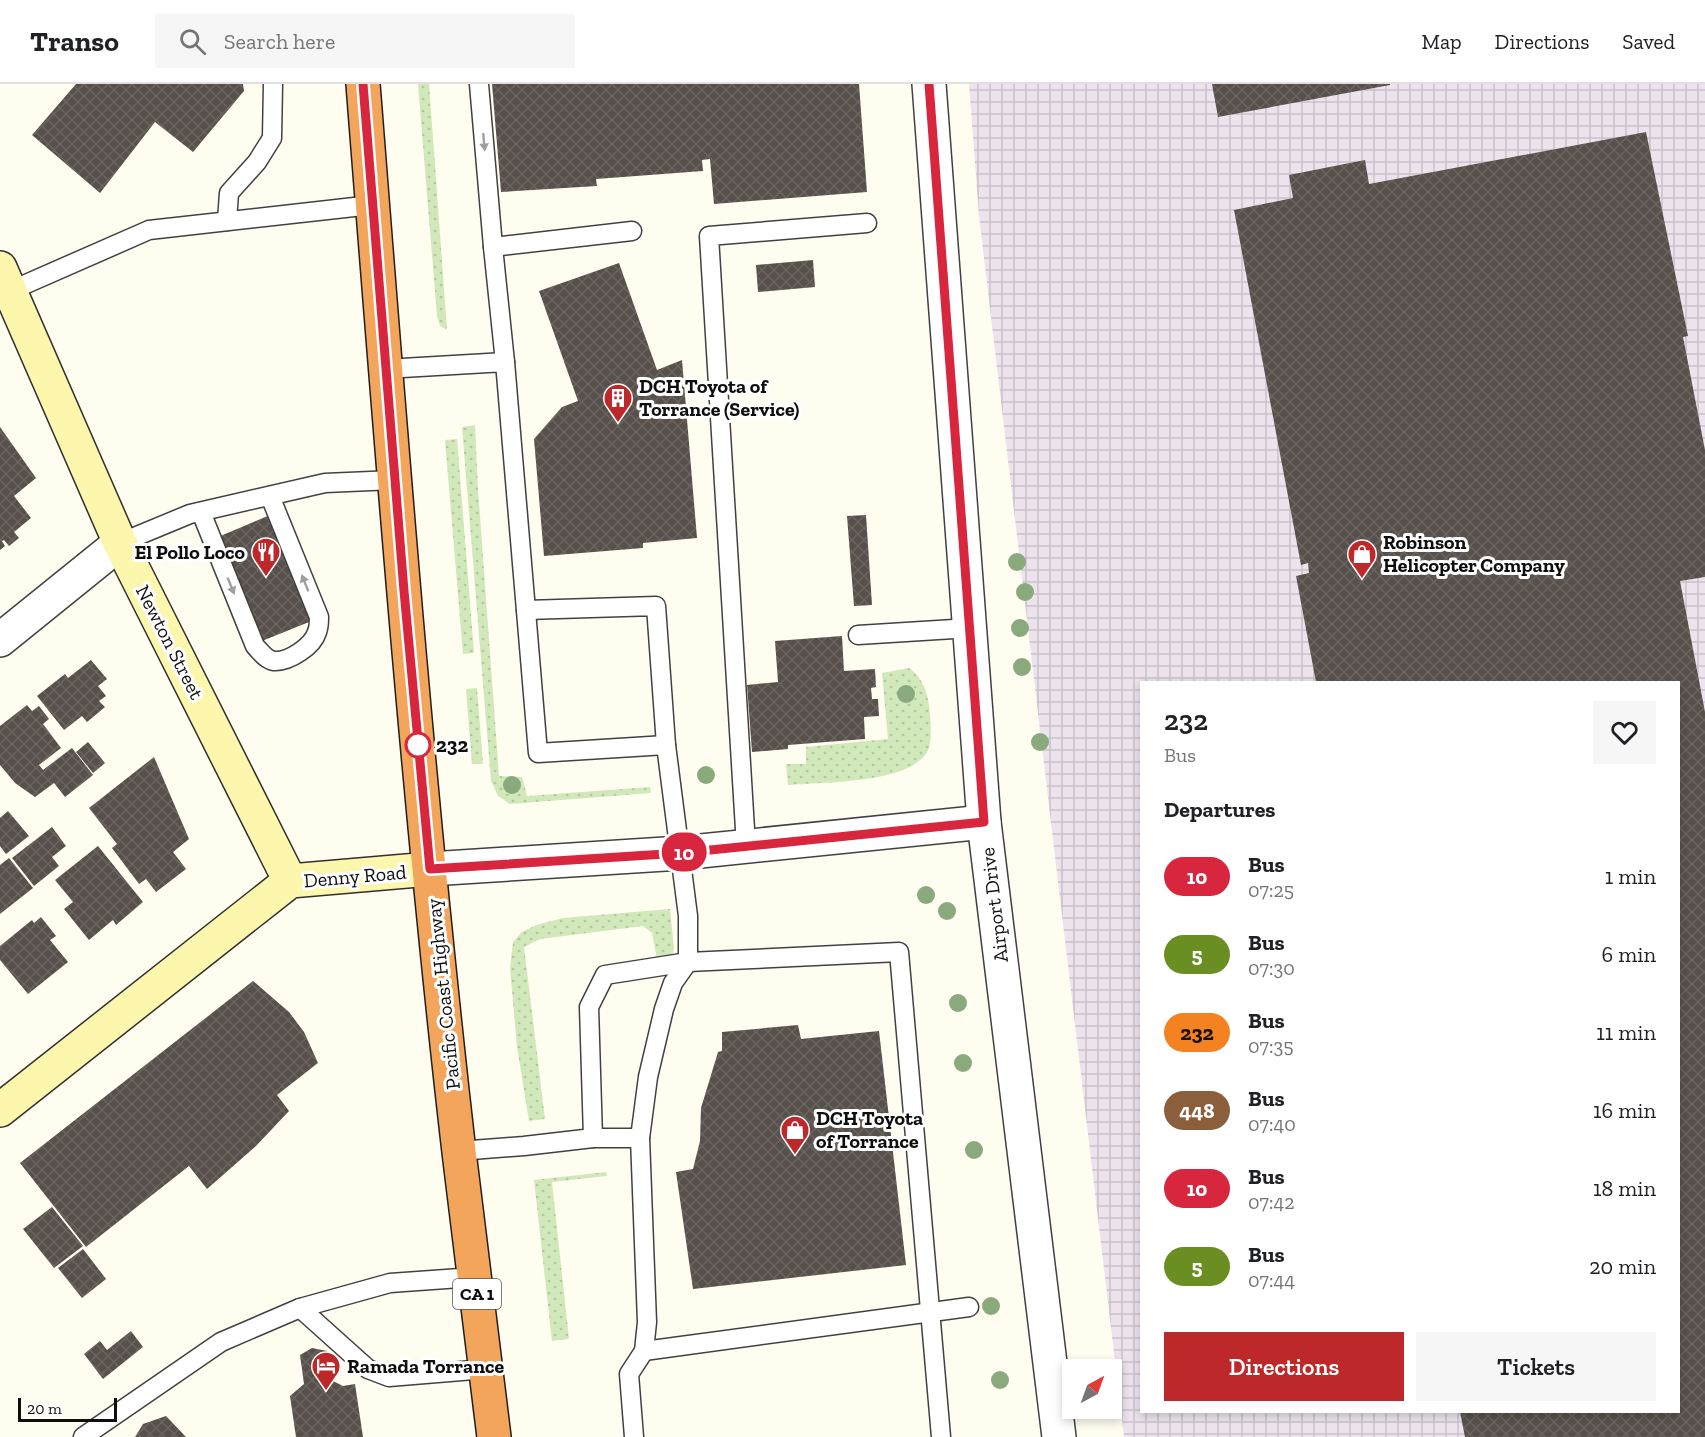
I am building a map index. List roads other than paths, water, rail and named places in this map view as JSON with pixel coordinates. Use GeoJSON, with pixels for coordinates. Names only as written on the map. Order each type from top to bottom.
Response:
{"type":"FeatureCollection","features":[{"type":"Feature","properties":{"kind":"highway","name":"Pacific Coast Highway"},"geometry":{"type":"LineString","coordinates":[[363,84],[394,480],[430,869],[459,1150],[494,1437]]}},
{"type":"Feature","properties":{"kind":"street","name":"Airport Drive"},"geometry":{"type":"LineString","coordinates":[[928,84],[984,822],[1059,1437]]}},
{"type":"Feature","properties":{"kind":"street","name":"Newton Street"},"geometry":{"type":"LineString","coordinates":[[5,279],[120,543],[290,881]]}},
{"type":"Feature","properties":{"kind":"street"},"geometry":{"type":"LineString","coordinates":[[0,640],[120,543]]}},
{"type":"Feature","properties":{"kind":"street","name":"Denny Road"},"geometry":{"type":"LineString","coordinates":[[0,1110],[290,881],[430,869],[681,853],[984,822]]}},
{"type":"Feature","properties":{"kind":"lane"},"geometry":{"type":"LineString","coordinates":[[227,221],[229,193],[257,162],[272,138],[273,84]]}},
{"type":"Feature","properties":{"kind":"lane"},"geometry":{"type":"LineString","coordinates":[[479,84],[538,753],[666,745]]}},
{"type":"Feature","properties":{"kind":"lane"},"geometry":{"type":"LineString","coordinates":[[5,279],[149,230],[372,205]]}},
{"type":"Feature","properties":{"kind":"lane"},"geometry":{"type":"LineString","coordinates":[[746,846],[709,236],[867,223]]}},
{"type":"Feature","properties":{"kind":"lane"},"geometry":{"type":"LineString","coordinates":[[493,247],[632,231]]}},
{"type":"Feature","properties":{"kind":"lane"},"geometry":{"type":"LineString","coordinates":[[385,369],[505,362]]}},
{"type":"Feature","properties":{"kind":"lane"},"geometry":{"type":"LineString","coordinates":[[120,543],[201,512],[325,483],[394,480]]}},
{"type":"Feature","properties":{"kind":"lane"},"geometry":{"type":"LineString","coordinates":[[201,512],[255,646],[265,657],[274,661],[288,658],[317,633],[319,617],[270,496]]}},
{"type":"Feature","properties":{"kind":"lane"},"geometry":{"type":"LineString","coordinates":[[526,610],[656,606],[666,745],[688,916],[688,962],[673,983],[664,1009],[648,1077],[640,1138],[647,1322],[644,1351],[629,1374],[634,1437]]}},
{"type":"Feature","properties":{"kind":"lane"},"geometry":{"type":"LineString","coordinates":[[858,635],[970,628]]}},
{"type":"Feature","properties":{"kind":"lane"},"geometry":{"type":"LineString","coordinates":[[593,1137],[589,1007],[605,975],[688,962],[899,952],[941,1437]]}},
{"type":"Feature","properties":{"kind":"lane"},"geometry":{"type":"LineString","coordinates":[[459,1150],[524,1146],[593,1137],[640,1138]]}},
{"type":"Feature","properties":{"kind":"lane"},"geometry":{"type":"LineString","coordinates":[[82,1437],[221,1342],[300,1308],[390,1283],[474,1277]]}},
{"type":"Feature","properties":{"kind":"lane"},"geometry":{"type":"LineString","coordinates":[[644,1351],[969,1307]]}},
{"type":"Feature","properties":{"kind":"lane"},"geometry":{"type":"LineString","coordinates":[[300,1308],[368,1368],[389,1377],[486,1369]]}},
{"type":"Feature","properties":{"kind":"place","name":"DCH Toyota of Torrance (Service)"},"geometry":{"type":"Point","coordinates":[618,424]}},
{"type":"Feature","properties":{"kind":"place","name":"El Pollo Loco"},"geometry":{"type":"Point","coordinates":[266,578]}},
{"type":"Feature","properties":{"kind":"place","name":"Robinson Helicopter Company"},"geometry":{"type":"Point","coordinates":[1362,580]}},
{"type":"Feature","properties":{"kind":"place","name":"232"},"geometry":{"type":"Point","coordinates":[418,745]}},
{"type":"Feature","properties":{"kind":"place","name":"DCH Toyota of Torrance"},"geometry":{"type":"Point","coordinates":[795,1156]}},
{"type":"Feature","properties":{"kind":"place","name":"Ramada Torrance"},"geometry":{"type":"Point","coordinates":[326,1392]}}]}
